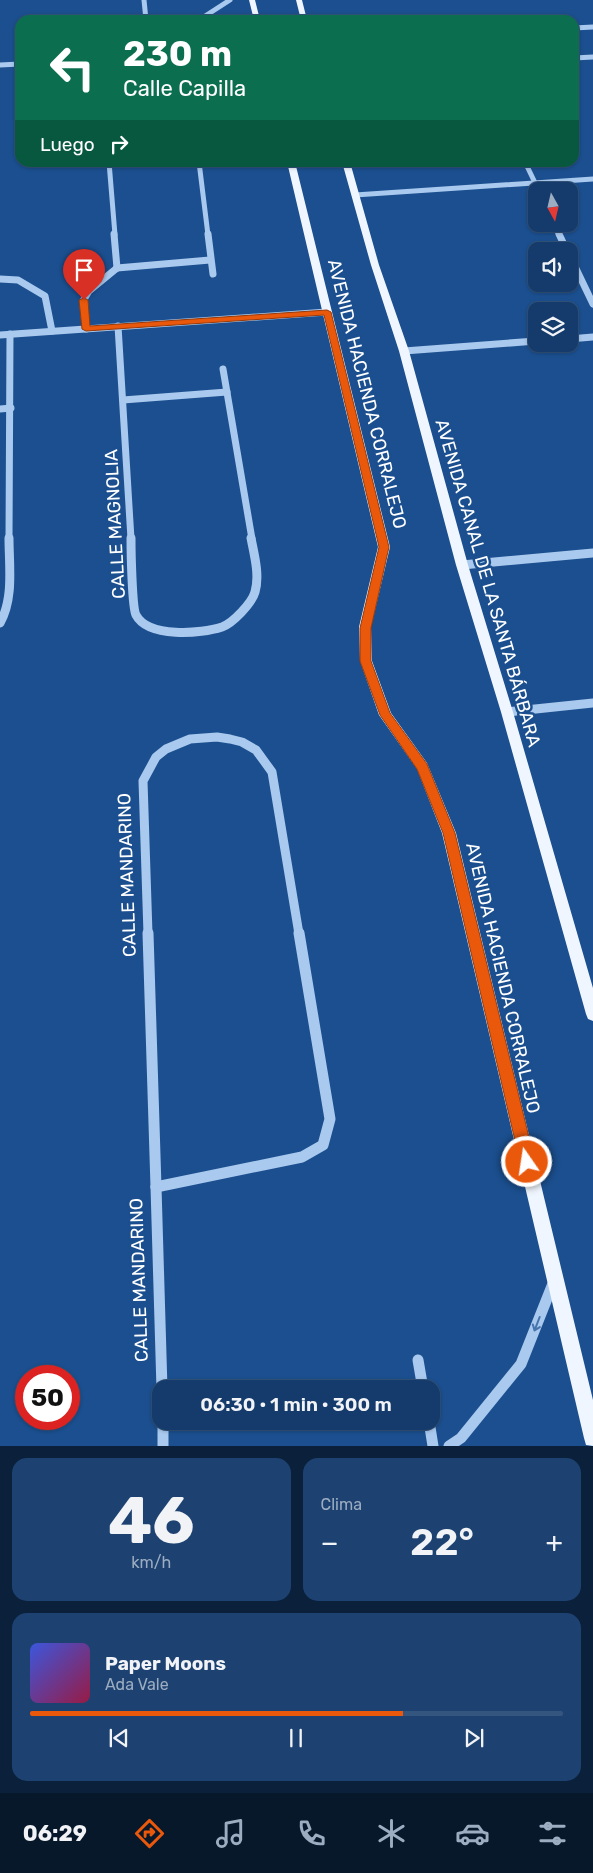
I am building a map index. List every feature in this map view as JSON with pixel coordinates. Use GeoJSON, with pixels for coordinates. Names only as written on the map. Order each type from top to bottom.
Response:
{"type":"FeatureCollection","features":[{"type":"Feature","properties":{"kind":"main road"},"geometry":{"type":"LineString","coordinates":[[252,0],[256,15]]}},
{"type":"Feature","properties":{"kind":"main road"},"geometry":{"type":"LineString","coordinates":[[299,0],[303,15]]}},
{"type":"Feature","properties":{"kind":"main road","name":"AVENIDA HACIENDA CORRALEJO"},"geometry":{"type":"LineString","coordinates":[[292,167],[384,547],[365,628],[366,661],[385,715],[422,767],[449,833],[593,1438]]}},
{"type":"Feature","properties":{"kind":"main road","name":"AVENIDA CANAL DE LA SANTA BÁRBARA"},"geometry":{"type":"LineString","coordinates":[[347,167],[375,265],[404,351],[462,565],[507,712],[593,1014]]}},
{"type":"Feature","properties":{"kind":"street"},"geometry":{"type":"LineString","coordinates":[[144,0],[146,15]]}},
{"type":"Feature","properties":{"kind":"street"},"geometry":{"type":"LineString","coordinates":[[207,15],[230,0]]}},
{"type":"Feature","properties":{"kind":"street"},"geometry":{"type":"LineString","coordinates":[[579,28],[593,27]]}},
{"type":"Feature","properties":{"kind":"street"},"geometry":{"type":"LineString","coordinates":[[579,58],[593,57]]}},
{"type":"Feature","properties":{"kind":"street"},"geometry":{"type":"LineString","coordinates":[[0,65],[15,64]]}},
{"type":"Feature","properties":{"kind":"street"},"geometry":{"type":"LineString","coordinates":[[109,167],[117,268]]}},
{"type":"Feature","properties":{"kind":"street"},"geometry":{"type":"LineString","coordinates":[[200,167],[212,274]]}},
{"type":"Feature","properties":{"kind":"street"},"geometry":{"type":"LineString","coordinates":[[527,167],[535,182]]}},
{"type":"Feature","properties":{"kind":"street"},"geometry":{"type":"LineString","coordinates":[[550,182],[593,179]]}},
{"type":"Feature","properties":{"kind":"street"},"geometry":{"type":"LineString","coordinates":[[355,195],[528,183]]}},
{"type":"Feature","properties":{"kind":"street"},"geometry":{"type":"LineString","coordinates":[[86,329],[84,300],[89,291],[117,268],[210,260]]}},
{"type":"Feature","properties":{"kind":"street"},"geometry":{"type":"LineString","coordinates":[[578,273],[593,304]]}},
{"type":"Feature","properties":{"kind":"street"},"geometry":{"type":"LineString","coordinates":[[0,279],[18,280],[45,296],[52,331]]}},
{"type":"Feature","properties":{"kind":"street"},"geometry":{"type":"LineString","coordinates":[[0,335],[327,312]]}},
{"type":"Feature","properties":{"kind":"street","name":"CALLE MAGNOLIA"},"geometry":{"type":"LineString","coordinates":[[118,326],[135,614],[146,625],[167,632],[200,632],[223,627],[237,618],[255,592],[256,565],[223,369]]}},
{"type":"Feature","properties":{"kind":"street"},"geometry":{"type":"LineString","coordinates":[[0,623],[4,616],[9,596],[10,334]]}},
{"type":"Feature","properties":{"kind":"street"},"geometry":{"type":"LineString","coordinates":[[578,338],[593,337]]}},
{"type":"Feature","properties":{"kind":"street"},"geometry":{"type":"LineString","coordinates":[[404,351],[528,342]]}},
{"type":"Feature","properties":{"kind":"street"},"geometry":{"type":"LineString","coordinates":[[123,400],[227,392]]}},
{"type":"Feature","properties":{"kind":"street"},"geometry":{"type":"LineString","coordinates":[[0,409],[11,408]]}},
{"type":"Feature","properties":{"kind":"street"},"geometry":{"type":"LineString","coordinates":[[462,565],[593,553]]}},
{"type":"Feature","properties":{"kind":"street"},"geometry":{"type":"LineString","coordinates":[[507,712],[593,703]]}},
{"type":"Feature","properties":{"kind":"street","name":"CALLE MANDARINO"},"geometry":{"type":"LineString","coordinates":[[155,1187],[302,1157],[322,1145],[330,1119],[272,772],[255,750],[238,740],[221,736],[200,738],[173,745],[154,758],[143,781],[155,1187],[162,1380]]}},
{"type":"Feature","properties":{"kind":"street"},"geometry":{"type":"LineString","coordinates":[[449,1446],[461,1438],[521,1364],[555,1278]]}},
{"type":"Feature","properties":{"kind":"street"},"geometry":{"type":"LineString","coordinates":[[418,1360],[421,1380]]}},
{"type":"Feature","properties":{"kind":"street"},"geometry":{"type":"LineString","coordinates":[[162,1430],[163,1446]]}},
{"type":"Feature","properties":{"kind":"street"},"geometry":{"type":"LineString","coordinates":[[430,1430],[433,1446]]}},
{"type":"Feature","properties":{"kind":"route"},"geometry":{"type":"LineString","coordinates":[[84,300],[86,329],[327,312],[384,547],[365,628],[366,661],[385,715],[422,767],[449,833],[527,1162]]}}]}
